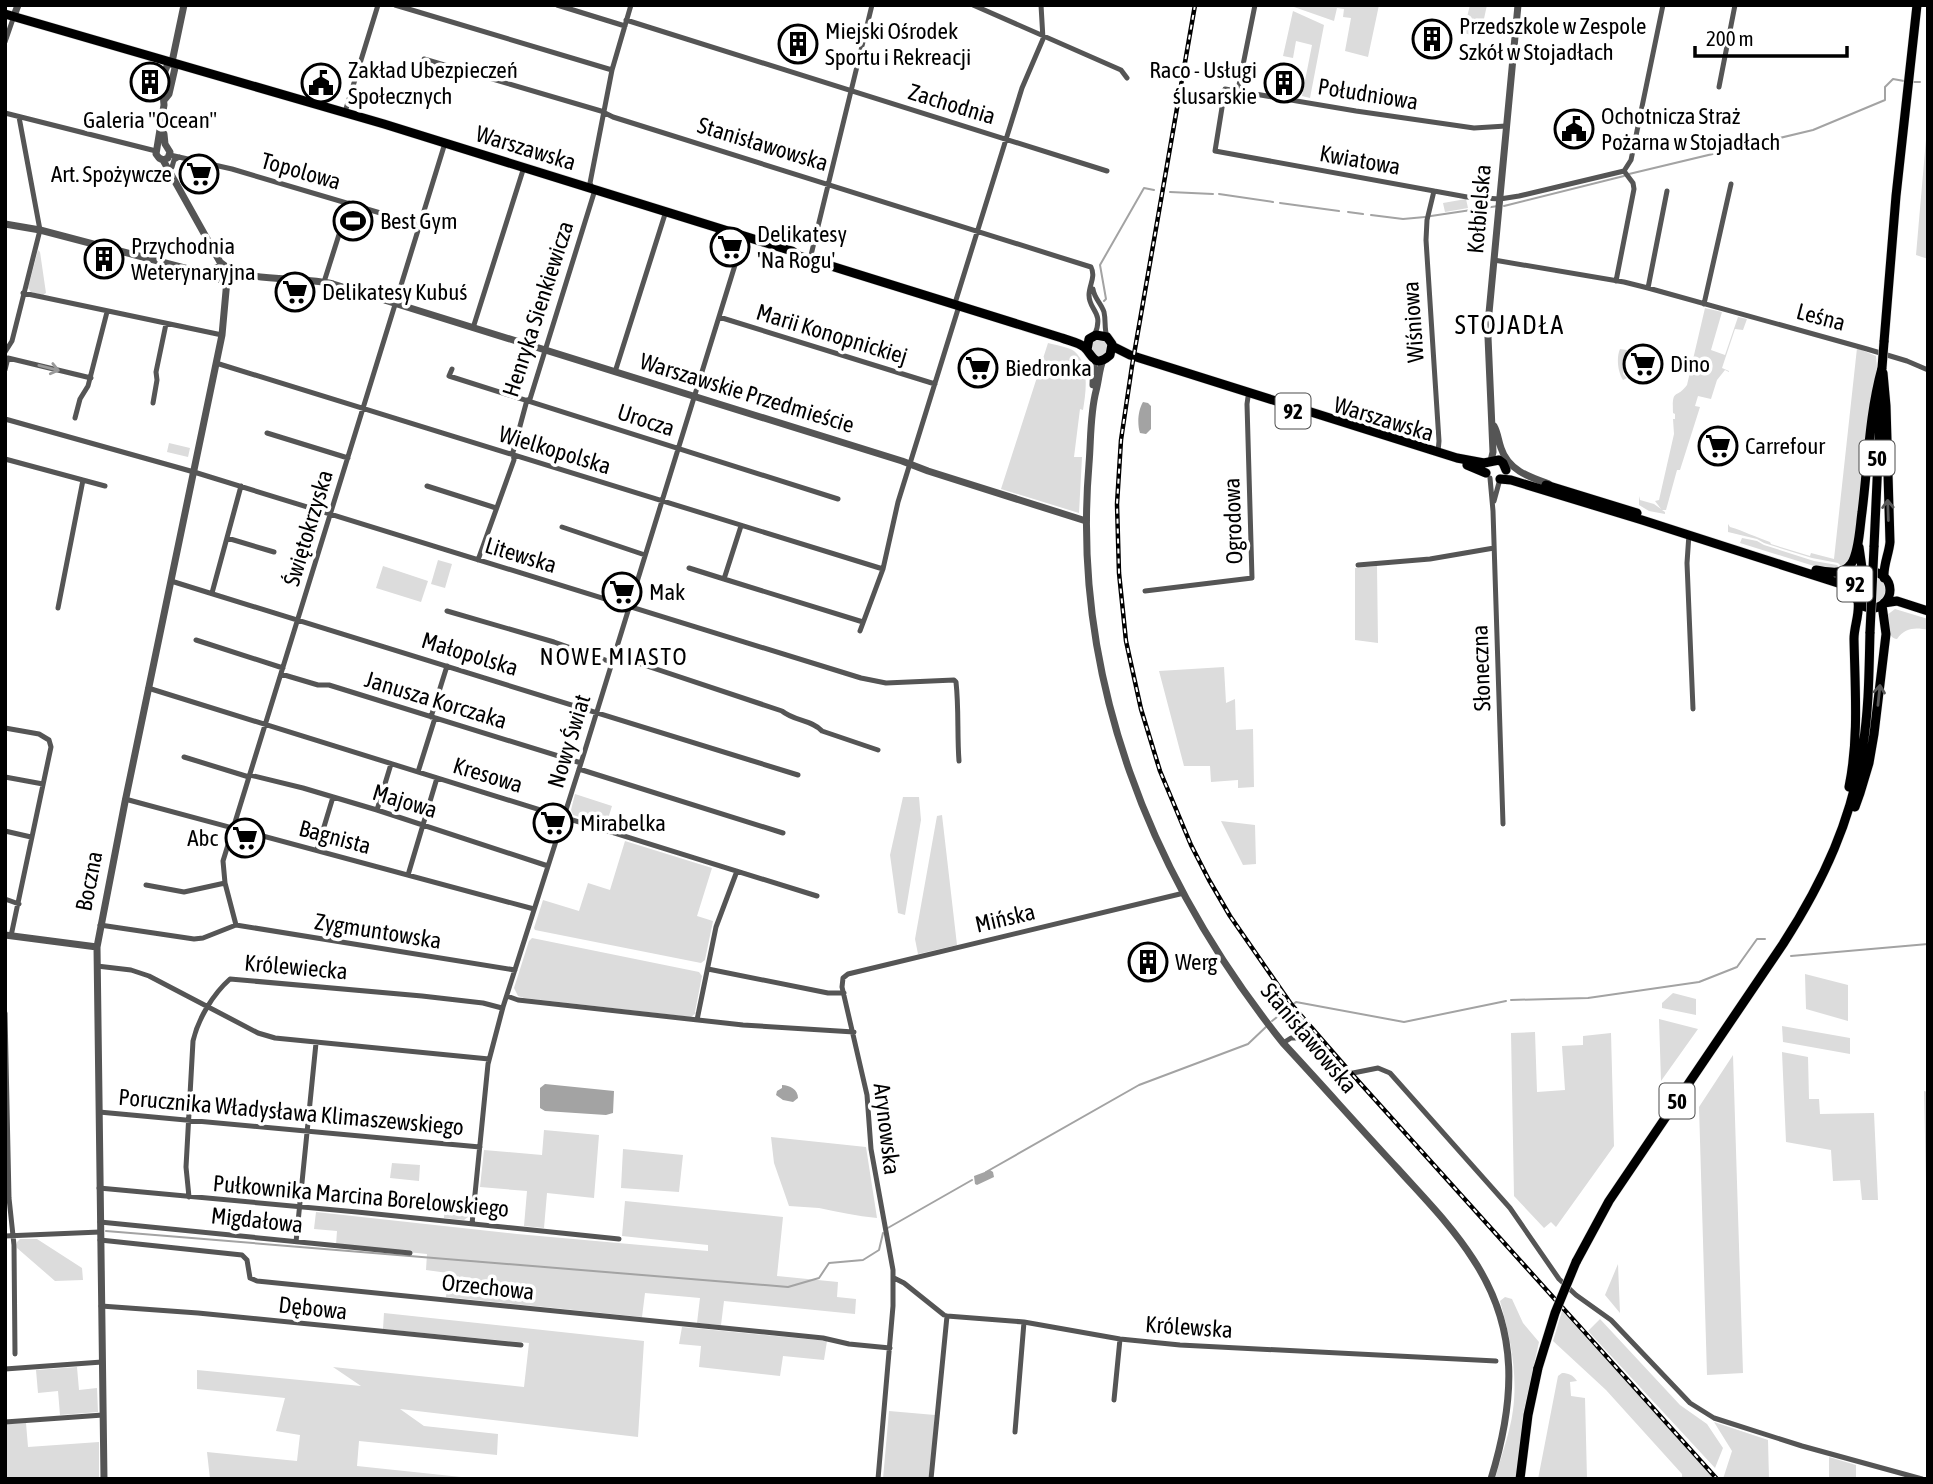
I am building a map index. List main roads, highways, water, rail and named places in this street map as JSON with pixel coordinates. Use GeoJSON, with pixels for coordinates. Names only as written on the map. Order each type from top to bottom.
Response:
{"type":"FeatureCollection","features":[{"type":"Feature","properties":{"kind":"main road","name":"50"},"geometry":{"type":"LineString","coordinates":[[1522,1479],[1526,1429],[1538,1368],[1555,1313],[1576,1262],[1616,1190],[1802,914],[1825,873],[1856,783],[1863,747],[1868,685],[1884,342],[1896,196],[1917,5]]}},
{"type":"Feature","properties":{"kind":"main road","name":"Warszawska"},"geometry":{"type":"LineString","coordinates":[[10,15],[345,112],[811,256],[960,304],[1077,344],[1087,350]]}},
{"type":"Feature","properties":{"kind":"main road","name":"Warszawska"},"geometry":{"type":"LineString","coordinates":[[792,251],[799,256],[960,304],[1083,339],[1092,337]]}},
{"type":"Feature","properties":{"kind":"main road","name":"92"},"geometry":{"type":"LineString","coordinates":[[1092,337],[1100,334],[1110,341]]}},
{"type":"Feature","properties":{"kind":"main road"},"geometry":{"type":"LineString","coordinates":[[1087,350],[1087,343],[1092,337]]}},
{"type":"Feature","properties":{"kind":"main road","name":"Warszawska"},"geometry":{"type":"LineString","coordinates":[[1110,341],[1121,351],[1143,359],[1438,452],[1466,460],[1497,463],[1533,482],[1556,487],[1817,573]]}},
{"type":"Feature","properties":{"kind":"main road"},"geometry":{"type":"LineString","coordinates":[[1102,359],[1112,352],[1110,341]]}},
{"type":"Feature","properties":{"kind":"main road","name":"92"},"geometry":{"type":"LineString","coordinates":[[1087,350],[1102,359]]}},
{"type":"Feature","properties":{"kind":"main road","name":"Warszawska"},"geometry":{"type":"LineString","coordinates":[[1102,359],[1116,356],[1128,358],[1477,468],[1494,477],[1817,573],[1843,579],[1861,577]]}},
{"type":"Feature","properties":{"kind":"main road"},"geometry":{"type":"LineString","coordinates":[[1817,573],[1833,573],[1848,568],[1854,559],[1873,406],[1882,368]]}},
{"type":"Feature","properties":{"kind":"main road"},"geometry":{"type":"LineString","coordinates":[[1882,368],[1886,406],[1889,542],[1884,578]]}},
{"type":"Feature","properties":{"kind":"main road"},"geometry":{"type":"LineString","coordinates":[[1497,463],[1504,475],[1494,477],[1486,469],[1497,463]]}},
{"type":"Feature","properties":{"kind":"main road"},"geometry":{"type":"LineString","coordinates":[[1859,534],[1861,577]]}},
{"type":"Feature","properties":{"kind":"main road","name":"92"},"geometry":{"type":"LineString","coordinates":[[1856,598],[1854,588],[1861,577],[1872,572],[1884,578],[1899,596],[1928,608]]}},
{"type":"Feature","properties":{"kind":"main road","name":"92"},"geometry":{"type":"LineString","coordinates":[[1817,573],[1847,586],[1864,606],[1870,608],[1897,601],[1928,608]]}},
{"type":"Feature","properties":{"kind":"main road","name":"92"},"geometry":{"type":"LineString","coordinates":[[1883,604],[1889,596],[1889,587]]}},
{"type":"Feature","properties":{"kind":"main road"},"geometry":{"type":"LineString","coordinates":[[1842,830],[1855,736],[1854,635],[1859,612],[1856,598]]}},
{"type":"Feature","properties":{"kind":"main road"},"geometry":{"type":"LineString","coordinates":[[1842,830],[1860,793],[1874,734],[1886,634],[1883,604]]}},
{"type":"Feature","properties":{"kind":"waterway"},"geometry":{"type":"LineString","coordinates":[[1629,174],[1813,130],[1885,100],[1885,87],[1893,79],[1904,81]]}},
{"type":"Feature","properties":{"kind":"waterway"},"geometry":{"type":"LineString","coordinates":[[1914,82],[1920,82]]}},
{"type":"Feature","properties":{"kind":"waterway"},"geometry":{"type":"LineString","coordinates":[[1504,206],[1624,176]]}},
{"type":"Feature","properties":{"kind":"waterway"},"geometry":{"type":"LineString","coordinates":[[1104,301],[1106,299],[1100,265],[1144,188],[1154,190]]}},
{"type":"Feature","properties":{"kind":"waterway"},"geometry":{"type":"LineString","coordinates":[[1170,192],[1213,194]]}},
{"type":"Feature","properties":{"kind":"waterway"},"geometry":{"type":"LineString","coordinates":[[1219,194],[1273,202]]}},
{"type":"Feature","properties":{"kind":"waterway"},"geometry":{"type":"LineString","coordinates":[[1280,203],[1339,211]]}},
{"type":"Feature","properties":{"kind":"waterway"},"geometry":{"type":"LineString","coordinates":[[1431,216],[1498,206]]}},
{"type":"Feature","properties":{"kind":"waterway"},"geometry":{"type":"LineString","coordinates":[[1348,212],[1363,214]]}},
{"type":"Feature","properties":{"kind":"waterway"},"geometry":{"type":"LineString","coordinates":[[1371,215],[1403,219],[1425,217]]}},
{"type":"Feature","properties":{"kind":"waterway"},"geometry":{"type":"LineString","coordinates":[[1511,1000],[1588,998],[1699,982],[1737,967],[1757,939],[1765,939]]}},
{"type":"Feature","properties":{"kind":"waterway"},"geometry":{"type":"LineString","coordinates":[[1791,956],[1928,944]]}},
{"type":"Feature","properties":{"kind":"waterway"},"geometry":{"type":"LineString","coordinates":[[1272,1021],[1296,1002],[1404,1022],[1506,1001]]}},
{"type":"Feature","properties":{"kind":"waterway"},"geometry":{"type":"LineString","coordinates":[[986,1172],[1139,1085],[1248,1044],[1268,1025]]}},
{"type":"Feature","properties":{"kind":"waterway"},"geometry":{"type":"LineString","coordinates":[[886,1229],[972,1180]]}},
{"type":"Feature","properties":{"kind":"waterway"},"geometry":{"type":"LineString","coordinates":[[106,1231],[788,1287],[819,1278],[829,1263],[863,1260],[879,1250],[883,1233]]}},
{"type":"Feature","properties":{"kind":"railway"},"geometry":{"type":"LineString","coordinates":[[1195,5],[1132,366],[1121,440],[1117,504],[1119,573],[1126,641],[1141,709],[1160,771],[1209,880],[1230,916],[1291,1004],[1717,1479]]}},
{"type":"Feature","properties":{"kind":"place","name":"Przedszkole w Zespole Szkół w Stojadłach"},"geometry":{"type":"Point","coordinates":[1432,39]}},
{"type":"Feature","properties":{"kind":"place","name":"Miejski Ośrodek Sportu i Rekreacji"},"geometry":{"type":"Point","coordinates":[798,44]}},
{"type":"Feature","properties":{"kind":"place","name":"Galeria \"Ocean\""},"geometry":{"type":"Point","coordinates":[150,82]}},
{"type":"Feature","properties":{"kind":"place","name":"Zakład Ubezpieczeń Społecznych"},"geometry":{"type":"Point","coordinates":[321,83]}},
{"type":"Feature","properties":{"kind":"place","name":"Raco - Usługi ślusarskie"},"geometry":{"type":"Point","coordinates":[1284,83]}},
{"type":"Feature","properties":{"kind":"place","name":"Ochotnicza Straż Pożarna w Stojadłach"},"geometry":{"type":"Point","coordinates":[1574,129]}},
{"type":"Feature","properties":{"kind":"place","name":"Art. Spożywcze"},"geometry":{"type":"Point","coordinates":[199,174]}},
{"type":"Feature","properties":{"kind":"place","name":"Best Gym"},"geometry":{"type":"Point","coordinates":[353,221]}},
{"type":"Feature","properties":{"kind":"place","name":"Delikatesy 'Na Rogu'"},"geometry":{"type":"Point","coordinates":[730,247]}},
{"type":"Feature","properties":{"kind":"place","name":"Przychodnia Weterynaryjna"},"geometry":{"type":"Point","coordinates":[104,259]}},
{"type":"Feature","properties":{"kind":"place","name":"Delikatesy Kubuś"},"geometry":{"type":"Point","coordinates":[295,292]}},
{"type":"Feature","properties":{"kind":"place","name":"Dino"},"geometry":{"type":"Point","coordinates":[1643,364]}},
{"type":"Feature","properties":{"kind":"place","name":"Biedronka"},"geometry":{"type":"Point","coordinates":[978,368]}},
{"type":"Feature","properties":{"kind":"place","name":"Carrefour"},"geometry":{"type":"Point","coordinates":[1718,446]}},
{"type":"Feature","properties":{"kind":"place","name":"Mak"},"geometry":{"type":"Point","coordinates":[622,592]}},
{"type":"Feature","properties":{"kind":"place","name":"Mirabelka"},"geometry":{"type":"Point","coordinates":[553,823]}},
{"type":"Feature","properties":{"kind":"place","name":"Abc"},"geometry":{"type":"Point","coordinates":[245,838]}},
{"type":"Feature","properties":{"kind":"place","name":"Werg"},"geometry":{"type":"Point","coordinates":[1148,962]}},
{"type":"Feature","properties":{"kind":"district","name":"STOJADŁA"},"geometry":{"type":"Point","coordinates":[1510,325]}},
{"type":"Feature","properties":{"kind":"district","name":"NOWE MIASTO"},"geometry":{"type":"Point","coordinates":[614,656]}}]}
